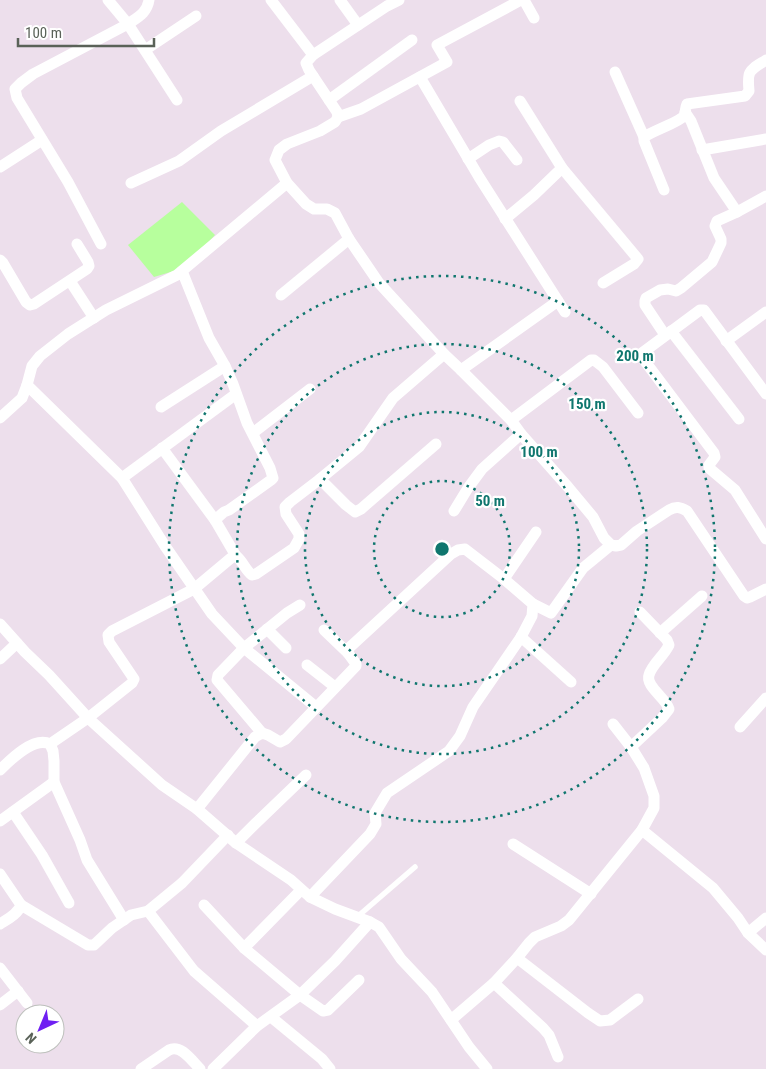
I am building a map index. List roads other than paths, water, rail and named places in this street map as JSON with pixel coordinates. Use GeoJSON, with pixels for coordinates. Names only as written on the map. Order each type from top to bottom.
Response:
{"type":"FeatureCollection","features":[{"type":"Feature","properties":{"kind":"street"},"geometry":{"type":"LineString","coordinates":[[108,0],[128,24],[178,100]]}},
{"type":"Feature","properties":{"kind":"street"},"geometry":{"type":"LineString","coordinates":[[101,244],[68,182],[17,98],[15,89],[33,74],[128,24],[140,16],[147,8],[149,0]]}},
{"type":"Feature","properties":{"kind":"street"},"geometry":{"type":"LineString","coordinates":[[340,0],[358,25]]}},
{"type":"Feature","properties":{"kind":"street"},"geometry":{"type":"LineString","coordinates":[[338,118],[337,112],[309,70],[306,62],[312,55],[358,25],[386,3],[399,0]]}},
{"type":"Feature","properties":{"kind":"street"},"geometry":{"type":"LineString","coordinates":[[534,18],[523,0],[437,45],[447,62],[361,109],[338,118],[320,132],[287,144],[280,150],[275,160],[287,183],[306,204],[314,209],[327,209],[335,213],[349,239],[379,283],[444,354],[511,420],[568,487],[611,545],[621,545],[637,531],[668,510],[673,507],[681,507],[687,510],[744,596],[747,598],[766,589]]}},
{"type":"Feature","properties":{"kind":"street"},"geometry":{"type":"LineString","coordinates":[[277,2],[312,55]]}},
{"type":"Feature","properties":{"kind":"street"},"geometry":{"type":"LineString","coordinates":[[145,50],[196,16]]}},
{"type":"Feature","properties":{"kind":"street"},"geometry":{"type":"LineString","coordinates":[[329,100],[412,40]]}},
{"type":"Feature","properties":{"kind":"street"},"geometry":{"type":"LineString","coordinates":[[644,137],[681,118],[687,104],[745,96],[749,91],[748,76],[750,70],[766,60]]}},
{"type":"Feature","properties":{"kind":"street"},"geometry":{"type":"LineString","coordinates":[[615,72],[644,137],[664,190]]}},
{"type":"Feature","properties":{"kind":"street"},"geometry":{"type":"LineString","coordinates":[[131,183],[179,161],[221,131],[313,76]]}},
{"type":"Feature","properties":{"kind":"street"},"geometry":{"type":"LineString","coordinates":[[420,77],[505,219],[565,312]]}},
{"type":"Feature","properties":{"kind":"street"},"geometry":{"type":"LineString","coordinates":[[520,101],[562,168],[638,258],[634,264],[603,283]]}},
{"type":"Feature","properties":{"kind":"street"},"geometry":{"type":"LineString","coordinates":[[685,112],[691,121],[714,178],[737,212]]}},
{"type":"Feature","properties":{"kind":"street"},"geometry":{"type":"LineString","coordinates":[[702,150],[766,139]]}},
{"type":"Feature","properties":{"kind":"street"},"geometry":{"type":"LineString","coordinates":[[0,167],[42,140]]}},
{"type":"Feature","properties":{"kind":"street"},"geometry":{"type":"LineString","coordinates":[[468,159],[499,141],[503,142],[517,160]]}},
{"type":"Feature","properties":{"kind":"street"},"geometry":{"type":"LineString","coordinates":[[505,219],[562,168]]}},
{"type":"Feature","properties":{"kind":"street"},"geometry":{"type":"LineString","coordinates":[[0,418],[22,398],[32,366],[40,356],[68,334],[106,310],[177,275],[287,183]]}},
{"type":"Feature","properties":{"kind":"street"},"geometry":{"type":"LineString","coordinates":[[739,419],[645,305],[645,301],[646,298],[660,290],[676,291],[712,262],[721,243],[715,228],[717,221],[766,196]]}},
{"type":"Feature","properties":{"kind":"street"},"geometry":{"type":"LineString","coordinates":[[281,294],[349,239]]}},
{"type":"Feature","properties":{"kind":"street"},"geometry":{"type":"LineString","coordinates":[[0,260],[26,302],[30,305],[87,269],[89,266],[88,262],[77,244]]}},
{"type":"Feature","properties":{"kind":"street"},"geometry":{"type":"LineString","coordinates":[[182,271],[209,338],[225,366],[247,423],[270,468],[273,478],[214,520]]}},
{"type":"Feature","properties":{"kind":"street"},"geometry":{"type":"LineString","coordinates":[[70,281],[94,318]]}},
{"type":"Feature","properties":{"kind":"street"},"geometry":{"type":"LineString","coordinates":[[461,370],[558,301]]}},
{"type":"Feature","properties":{"kind":"street"},"geometry":{"type":"LineString","coordinates":[[766,394],[704,310],[700,310],[668,333],[642,353],[641,356],[714,453],[715,457],[709,468],[735,490],[766,539]]}},
{"type":"Feature","properties":{"kind":"street"},"geometry":{"type":"LineString","coordinates":[[726,341],[766,312]]}},
{"type":"Feature","properties":{"kind":"street"},"geometry":{"type":"LineString","coordinates":[[162,448],[214,520],[236,556],[252,575],[256,574],[294,548],[299,539],[299,534],[286,514],[286,507],[290,502],[359,447],[393,398],[444,354]]}},
{"type":"Feature","properties":{"kind":"street"},"geometry":{"type":"LineString","coordinates":[[511,420],[591,360],[594,360],[603,368],[638,413]]}},
{"type":"Feature","properties":{"kind":"street"},"geometry":{"type":"LineString","coordinates":[[161,407],[225,366]]}},
{"type":"Feature","properties":{"kind":"street"},"geometry":{"type":"LineString","coordinates":[[27,385],[122,478],[212,614],[244,648],[316,707]]}},
{"type":"Feature","properties":{"kind":"street"},"geometry":{"type":"LineString","coordinates":[[253,433],[310,389]]}},
{"type":"Feature","properties":{"kind":"street"},"geometry":{"type":"LineString","coordinates":[[122,478],[236,394]]}},
{"type":"Feature","properties":{"kind":"street"},"geometry":{"type":"LineString","coordinates":[[454,511],[482,469],[521,434]]}},
{"type":"Feature","properties":{"kind":"street"},"geometry":{"type":"LineString","coordinates":[[320,479],[355,512],[361,509],[436,444]]}},
{"type":"Feature","properties":{"kind":"street"},"geometry":{"type":"LineString","coordinates":[[504,579],[536,532]]}},
{"type":"Feature","properties":{"kind":"street"},"geometry":{"type":"LineString","coordinates":[[348,653],[349,648],[356,640],[458,550],[465,549],[533,604],[551,613],[583,568],[611,545]]}},
{"type":"Feature","properties":{"kind":"street"},"geometry":{"type":"LineString","coordinates":[[0,770],[10,760],[32,745],[42,742],[50,744],[88,718],[132,683],[134,679],[109,642],[108,635],[112,631],[194,589],[231,558],[236,556]]}},
{"type":"Feature","properties":{"kind":"street"},"geometry":{"type":"LineString","coordinates":[[660,633],[702,596]]}},
{"type":"Feature","properties":{"kind":"street"},"geometry":{"type":"LineString","coordinates":[[244,948],[306,894],[370,834],[376,824],[375,813],[387,794],[449,751],[460,736],[473,707],[521,637],[532,616],[533,604]]}},
{"type":"Feature","properties":{"kind":"street"},"geometry":{"type":"LineString","coordinates":[[300,606],[287,613],[244,648],[221,670],[217,680],[262,732],[280,742],[356,666],[348,653],[324,630]]}},
{"type":"Feature","properties":{"kind":"street"},"geometry":{"type":"LineString","coordinates":[[632,747],[669,709],[668,705],[652,687],[648,676],[670,645],[668,640],[640,612]]}},
{"type":"Feature","properties":{"kind":"street"},"geometry":{"type":"LineString","coordinates":[[0,624],[88,718],[162,785],[197,809],[232,839],[291,880],[306,894],[334,910],[357,917],[379,927],[401,958],[432,992],[486,1069]]}},
{"type":"Feature","properties":{"kind":"street"},"geometry":{"type":"LineString","coordinates":[[267,629],[286,648]]}},
{"type":"Feature","properties":{"kind":"street"},"geometry":{"type":"LineString","coordinates":[[521,637],[572,682]]}},
{"type":"Feature","properties":{"kind":"street"},"geometry":{"type":"LineString","coordinates":[[0,658],[17,643]]}},
{"type":"Feature","properties":{"kind":"street"},"geometry":{"type":"LineString","coordinates":[[307,665],[335,687]]}},
{"type":"Feature","properties":{"kind":"street"},"geometry":{"type":"LineString","coordinates":[[740,727],[766,698]]}},
{"type":"Feature","properties":{"kind":"street"},"geometry":{"type":"LineString","coordinates":[[451,1020],[494,983],[535,937],[561,926],[569,920],[642,830],[654,808],[654,796],[644,768],[632,747],[613,724]]}},
{"type":"Feature","properties":{"kind":"street"},"geometry":{"type":"LineString","coordinates":[[197,809],[255,737],[262,732]]}},
{"type":"Feature","properties":{"kind":"street"},"geometry":{"type":"LineString","coordinates":[[50,744],[53,751],[54,782],[87,860],[124,920]]}},
{"type":"Feature","properties":{"kind":"street"},"geometry":{"type":"LineString","coordinates":[[0,874],[21,906],[88,945],[94,946],[112,928],[132,915],[148,911],[182,884],[232,839],[256,823],[306,775]]}},
{"type":"Feature","properties":{"kind":"street"},"geometry":{"type":"LineString","coordinates":[[0,822],[54,782]]}},
{"type":"Feature","properties":{"kind":"street"},"geometry":{"type":"LineString","coordinates":[[13,812],[42,855],[68,903]]}},
{"type":"Feature","properties":{"kind":"street"},"geometry":{"type":"LineString","coordinates":[[642,830],[713,888],[748,933],[766,950]]}},
{"type":"Feature","properties":{"kind":"street"},"geometry":{"type":"LineString","coordinates":[[513,844],[591,894]]}},
{"type":"Feature","properties":{"kind":"street"},"geometry":{"type":"LineString","coordinates":[[204,905],[244,948],[322,1011],[328,1010],[359,980]]}},
{"type":"Feature","properties":{"kind":"street"},"geometry":{"type":"LineString","coordinates":[[0,924],[16,913],[21,906]]}},
{"type":"Feature","properties":{"kind":"street"},"geometry":{"type":"LineString","coordinates":[[148,911],[194,971],[257,1026]]}},
{"type":"Feature","properties":{"kind":"street"},"geometry":{"type":"LineString","coordinates":[[748,933],[766,918]]}},
{"type":"Feature","properties":{"kind":"street"},"geometry":{"type":"LineString","coordinates":[[213,1069],[257,1026],[300,995],[370,922]]}},
{"type":"Feature","properties":{"kind":"street"},"geometry":{"type":"LineString","coordinates":[[517,958],[600,1021],[610,1020],[638,999]]}},
{"type":"Feature","properties":{"kind":"street"},"geometry":{"type":"LineString","coordinates":[[0,968],[27,1003]]}},
{"type":"Feature","properties":{"kind":"street"},"geometry":{"type":"LineString","coordinates":[[494,983],[543,1028],[549,1035],[558,1057]]}},
{"type":"Feature","properties":{"kind":"street"},"geometry":{"type":"LineString","coordinates":[[0,1005],[18,991]]}},
{"type":"Feature","properties":{"kind":"street"},"geometry":{"type":"LineString","coordinates":[[271,1017],[322,1059],[330,1069]]}},
{"type":"Feature","properties":{"kind":"street"},"geometry":{"type":"LineString","coordinates":[[141,1069],[174,1048],[179,1049],[200,1069]]}},
{"type":"Feature","properties":{"kind":"lane"},"geometry":{"type":"LineString","coordinates":[[357,917],[415,867]]}}]}
